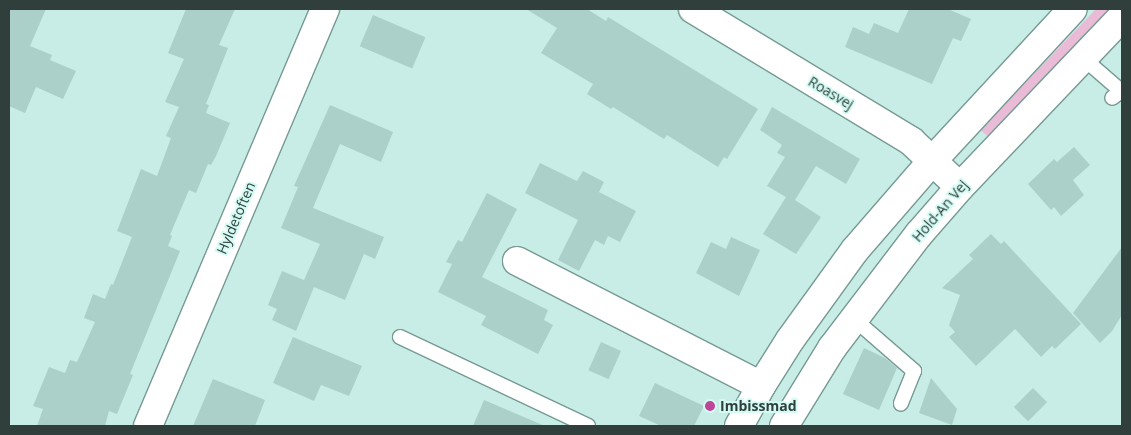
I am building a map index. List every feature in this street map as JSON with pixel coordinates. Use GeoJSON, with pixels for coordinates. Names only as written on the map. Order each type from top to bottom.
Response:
{"type":"FeatureCollection","features":[{"type":"Feature","properties":{"kind":"street","name":"Hyldetoften"},"geometry":{"type":"LineString","coordinates":[[148,426],[325,9]]}},
{"type":"Feature","properties":{"kind":"street","name":"Roasvej"},"geometry":{"type":"LineString","coordinates":[[694,9],[911,142],[960,187]]}},
{"type":"Feature","properties":{"kind":"street"},"geometry":{"type":"LineString","coordinates":[[739,426],[790,340],[854,250],[932,161],[1073,9]]}},
{"type":"Feature","properties":{"kind":"street","name":"Hold-An Vej"},"geometry":{"type":"LineString","coordinates":[[784,426],[832,348],[853,318],[919,234],[960,187],[1122,17]]}},
{"type":"Feature","properties":{"kind":"street"},"geometry":{"type":"LineString","coordinates":[[517,261],[761,386]]}},
{"type":"Feature","properties":{"kind":"lane"},"geometry":{"type":"LineString","coordinates":[[1083,58],[1121,90],[1112,98]]}},
{"type":"Feature","properties":{"kind":"lane"},"geometry":{"type":"LineString","coordinates":[[853,318],[914,371],[901,403]]}},
{"type":"Feature","properties":{"kind":"lane"},"geometry":{"type":"LineString","coordinates":[[400,337],[588,426]]}},
{"type":"Feature","properties":{"kind":"shaded area"},"geometry":{"type":"Polygon","coordinates":[[[1096,9],[1109,9],[989,137],[980,130],[1096,9]]]}},
{"type":"Feature","properties":{"kind":"building"},"geometry":{"type":"Polygon","coordinates":[[[9,9],[46,9],[30,46],[52,55],[50,60],[76,71],[63,99],[36,87],[25,113],[9,106],[9,9]]]}},
{"type":"Feature","properties":{"kind":"building"},"geometry":{"type":"Polygon","coordinates":[[[186,9],[235,9],[219,45],[228,48],[206,104],[209,105],[206,113],[230,123],[216,156],[211,165],[208,164],[196,193],[189,190],[170,235],[172,236],[168,246],[180,251],[130,374],[133,375],[117,414],[109,411],[105,426],[37,426],[43,409],[33,406],[49,367],[65,373],[70,360],[77,362],[95,322],[84,318],[93,294],[105,299],[111,284],[113,285],[132,237],[117,231],[141,169],[157,176],[171,138],[166,136],[179,107],[165,102],[184,59],[168,53],[186,9]]]}},
{"type":"Feature","properties":{"kind":"building"},"geometry":{"type":"Polygon","coordinates":[[[526,9],[587,9],[606,21],[608,17],[758,109],[727,159],[724,157],[718,167],[667,135],[664,139],[613,107],[611,109],[587,94],[593,84],[541,53],[557,28],[526,9]]]}},
{"type":"Feature","properties":{"kind":"building"},"geometry":{"type":"Polygon","coordinates":[[[909,9],[948,9],[971,19],[961,41],[953,38],[932,84],[845,47],[853,27],[869,34],[874,23],[898,33],[909,9]]]}},
{"type":"Feature","properties":{"kind":"building"},"geometry":{"type":"Polygon","coordinates":[[[373,15],[425,37],[412,69],[360,46],[373,15]]]}},
{"type":"Feature","properties":{"kind":"building"},"geometry":{"type":"Polygon","coordinates":[[[330,105],[393,132],[381,162],[340,144],[313,208],[384,237],[375,259],[364,254],[345,300],[314,287],[296,331],[272,320],[277,309],[268,305],[282,271],[304,280],[320,244],[281,228],[298,187],[294,186],[330,105]]]}},
{"type":"Feature","properties":{"kind":"building"},"geometry":{"type":"Polygon","coordinates":[[[772,107],[860,159],[846,184],[816,166],[795,200],[821,217],[796,254],[763,234],[786,197],[767,186],[785,157],[777,153],[782,145],[760,130],[772,107]]]}},
{"type":"Feature","properties":{"kind":"building"},"geometry":{"type":"Polygon","coordinates":[[[1074,147],[1090,165],[1073,180],[1084,195],[1061,216],[1054,207],[1051,210],[1028,184],[1054,159],[1057,162],[1074,147]]]}},
{"type":"Feature","properties":{"kind":"building"},"geometry":{"type":"Polygon","coordinates":[[[540,163],[577,181],[583,171],[604,182],[599,192],[636,211],[620,242],[608,236],[604,245],[595,240],[579,271],[558,260],[578,220],[525,193],[540,163]]]}},
{"type":"Feature","properties":{"kind":"building"},"geometry":{"type":"Polygon","coordinates":[[[487,193],[517,209],[482,277],[548,310],[544,320],[553,325],[538,354],[481,325],[486,316],[438,292],[452,264],[446,262],[458,240],[462,242],[487,193]]]}},
{"type":"Feature","properties":{"kind":"building"},"geometry":{"type":"Polygon","coordinates":[[[991,234],[1001,244],[1004,241],[1081,324],[1055,349],[1052,346],[1041,357],[1015,329],[976,366],[949,337],[955,332],[949,325],[960,295],[942,288],[973,259],[969,255],[991,234]]]}},
{"type":"Feature","properties":{"kind":"building"},"geometry":{"type":"Polygon","coordinates":[[[731,237],[760,250],[739,296],[696,273],[711,242],[726,249],[731,237]]]}},
{"type":"Feature","properties":{"kind":"building"},"geometry":{"type":"Polygon","coordinates":[[[1122,247],[1122,315],[1112,331],[1100,343],[1073,313],[1122,247]]]}},
{"type":"Feature","properties":{"kind":"building"},"geometry":{"type":"Polygon","coordinates":[[[293,337],[362,366],[349,396],[321,385],[314,401],[273,383],[293,337]]]}},
{"type":"Feature","properties":{"kind":"building"},"geometry":{"type":"Polygon","coordinates":[[[601,342],[621,351],[608,379],[588,370],[601,342]]]}},
{"type":"Feature","properties":{"kind":"building"},"geometry":{"type":"Polygon","coordinates":[[[864,348],[885,358],[897,368],[879,410],[843,394],[864,348]]]}},
{"type":"Feature","properties":{"kind":"building"},"geometry":{"type":"Polygon","coordinates":[[[931,378],[957,409],[952,425],[919,413],[931,378]]]}},
{"type":"Feature","properties":{"kind":"building"},"geometry":{"type":"Polygon","coordinates":[[[213,379],[265,400],[255,426],[193,426],[213,379]]]}},
{"type":"Feature","properties":{"kind":"building"},"geometry":{"type":"Polygon","coordinates":[[[655,383],[704,406],[694,426],[661,426],[639,416],[655,383]]]}},
{"type":"Feature","properties":{"kind":"building"},"geometry":{"type":"Polygon","coordinates":[[[1033,388],[1047,402],[1028,421],[1014,407],[1033,388]]]}},
{"type":"Feature","properties":{"kind":"building"},"geometry":{"type":"Polygon","coordinates":[[[484,400],[545,426],[473,426],[484,400]]]}},
{"type":"Feature","properties":{"kind":"place","name":"Imbissmad"},"geometry":{"type":"Point","coordinates":[710,406]}}]}
